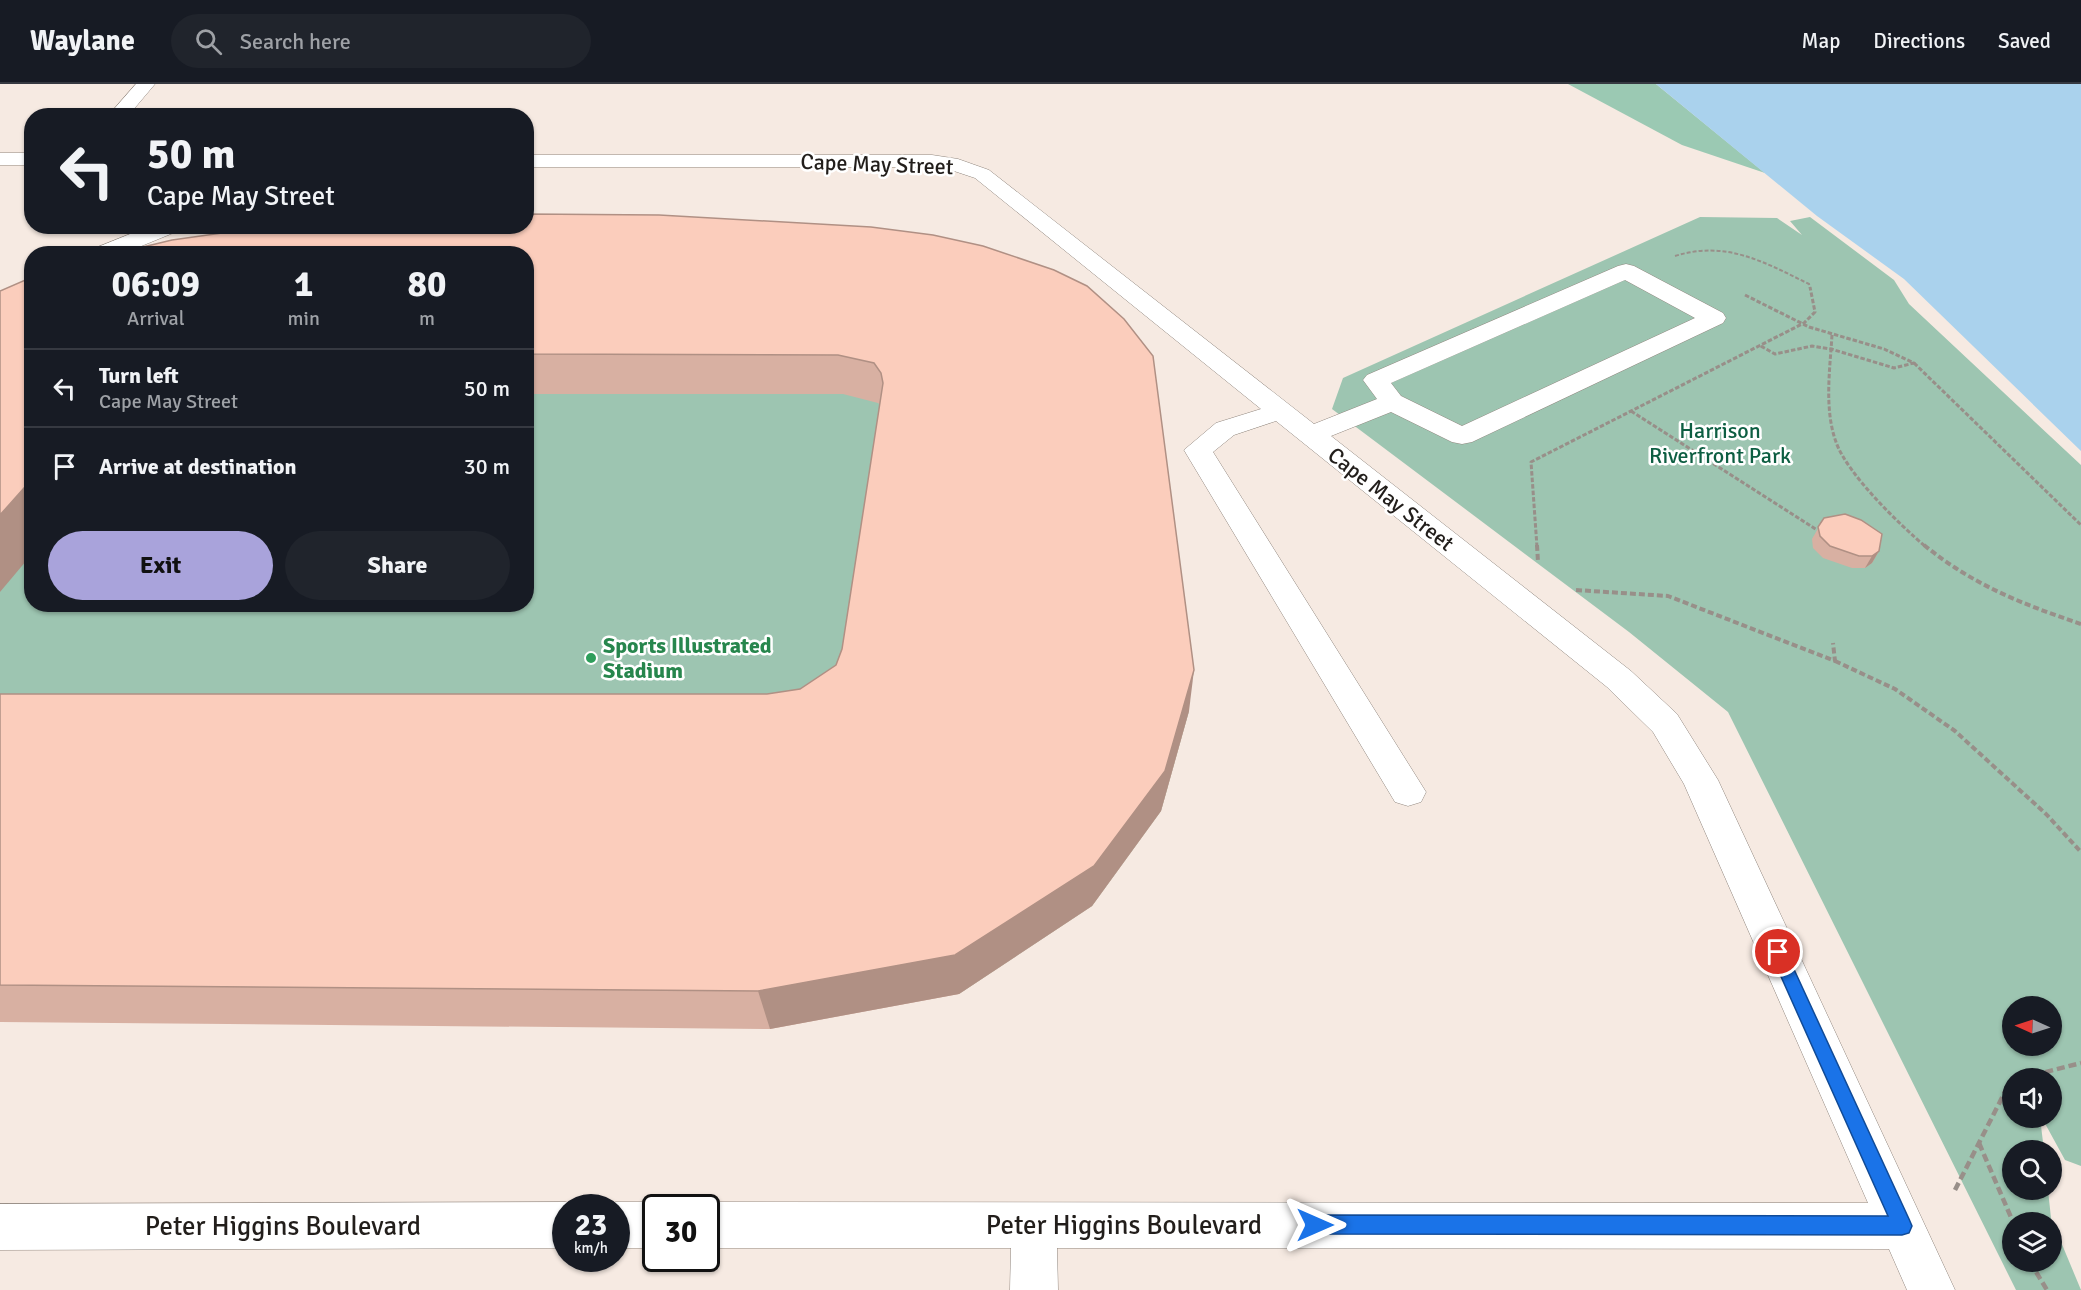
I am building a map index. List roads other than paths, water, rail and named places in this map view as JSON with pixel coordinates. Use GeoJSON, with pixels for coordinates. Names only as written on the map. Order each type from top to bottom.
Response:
{"type":"FeatureCollection","features":[{"type":"Feature","properties":{"kind":"street"},"geometry":{"type":"LineString","coordinates":[[124,108],[146,84]]}},
{"type":"Feature","properties":{"kind":"street"},"geometry":{"type":"LineString","coordinates":[[0,159],[24,159]]}},
{"type":"Feature","properties":{"kind":"street","name":"Cape May Street"},"geometry":{"type":"LineString","coordinates":[[534,160],[932,161],[969,168],[982,174],[1619,678],[1665,723],[1700,780],[1931,1290]]}},
{"type":"Feature","properties":{"kind":"street"},"geometry":{"type":"LineString","coordinates":[[121,246],[150,234]]}},
{"type":"Feature","properties":{"kind":"street"},"geometry":{"type":"LineString","coordinates":[[1310,435],[1392,402],[1462,436],[1714,318],[1626,271],[1376,380],[1392,402]]}},
{"type":"Feature","properties":{"kind":"street"},"geometry":{"type":"LineString","coordinates":[[1280,411],[1225,429],[1198,450],[1408,792]]}},
{"type":"Feature","properties":{"kind":"street"},"geometry":{"type":"LineString","coordinates":[[1034,1224],[1034,1290]]}},
{"type":"Feature","properties":{"kind":"street","name":"Peter Higgins Boulevard"},"geometry":{"type":"LineString","coordinates":[[0,1227],[552,1225]]}},
{"type":"Feature","properties":{"kind":"street","name":"Peter Higgins Boulevard"},"geometry":{"type":"LineString","coordinates":[[720,1225],[1902,1226]]}},
{"type":"Feature","properties":{"kind":"water"},"geometry":{"type":"Polygon","coordinates":[[[1656,84],[2081,84],[2081,451],[1904,279],[1817,216],[1656,84]]]}},
{"type":"Feature","properties":{"kind":"place","name":"Sports Illustrated Stadium"},"geometry":{"type":"Point","coordinates":[591,658]}},
{"type":"Feature","properties":{"kind":"park label","name":"Harrison Riverfront Park"},"geometry":{"type":"Point","coordinates":[1720,442]}}]}
